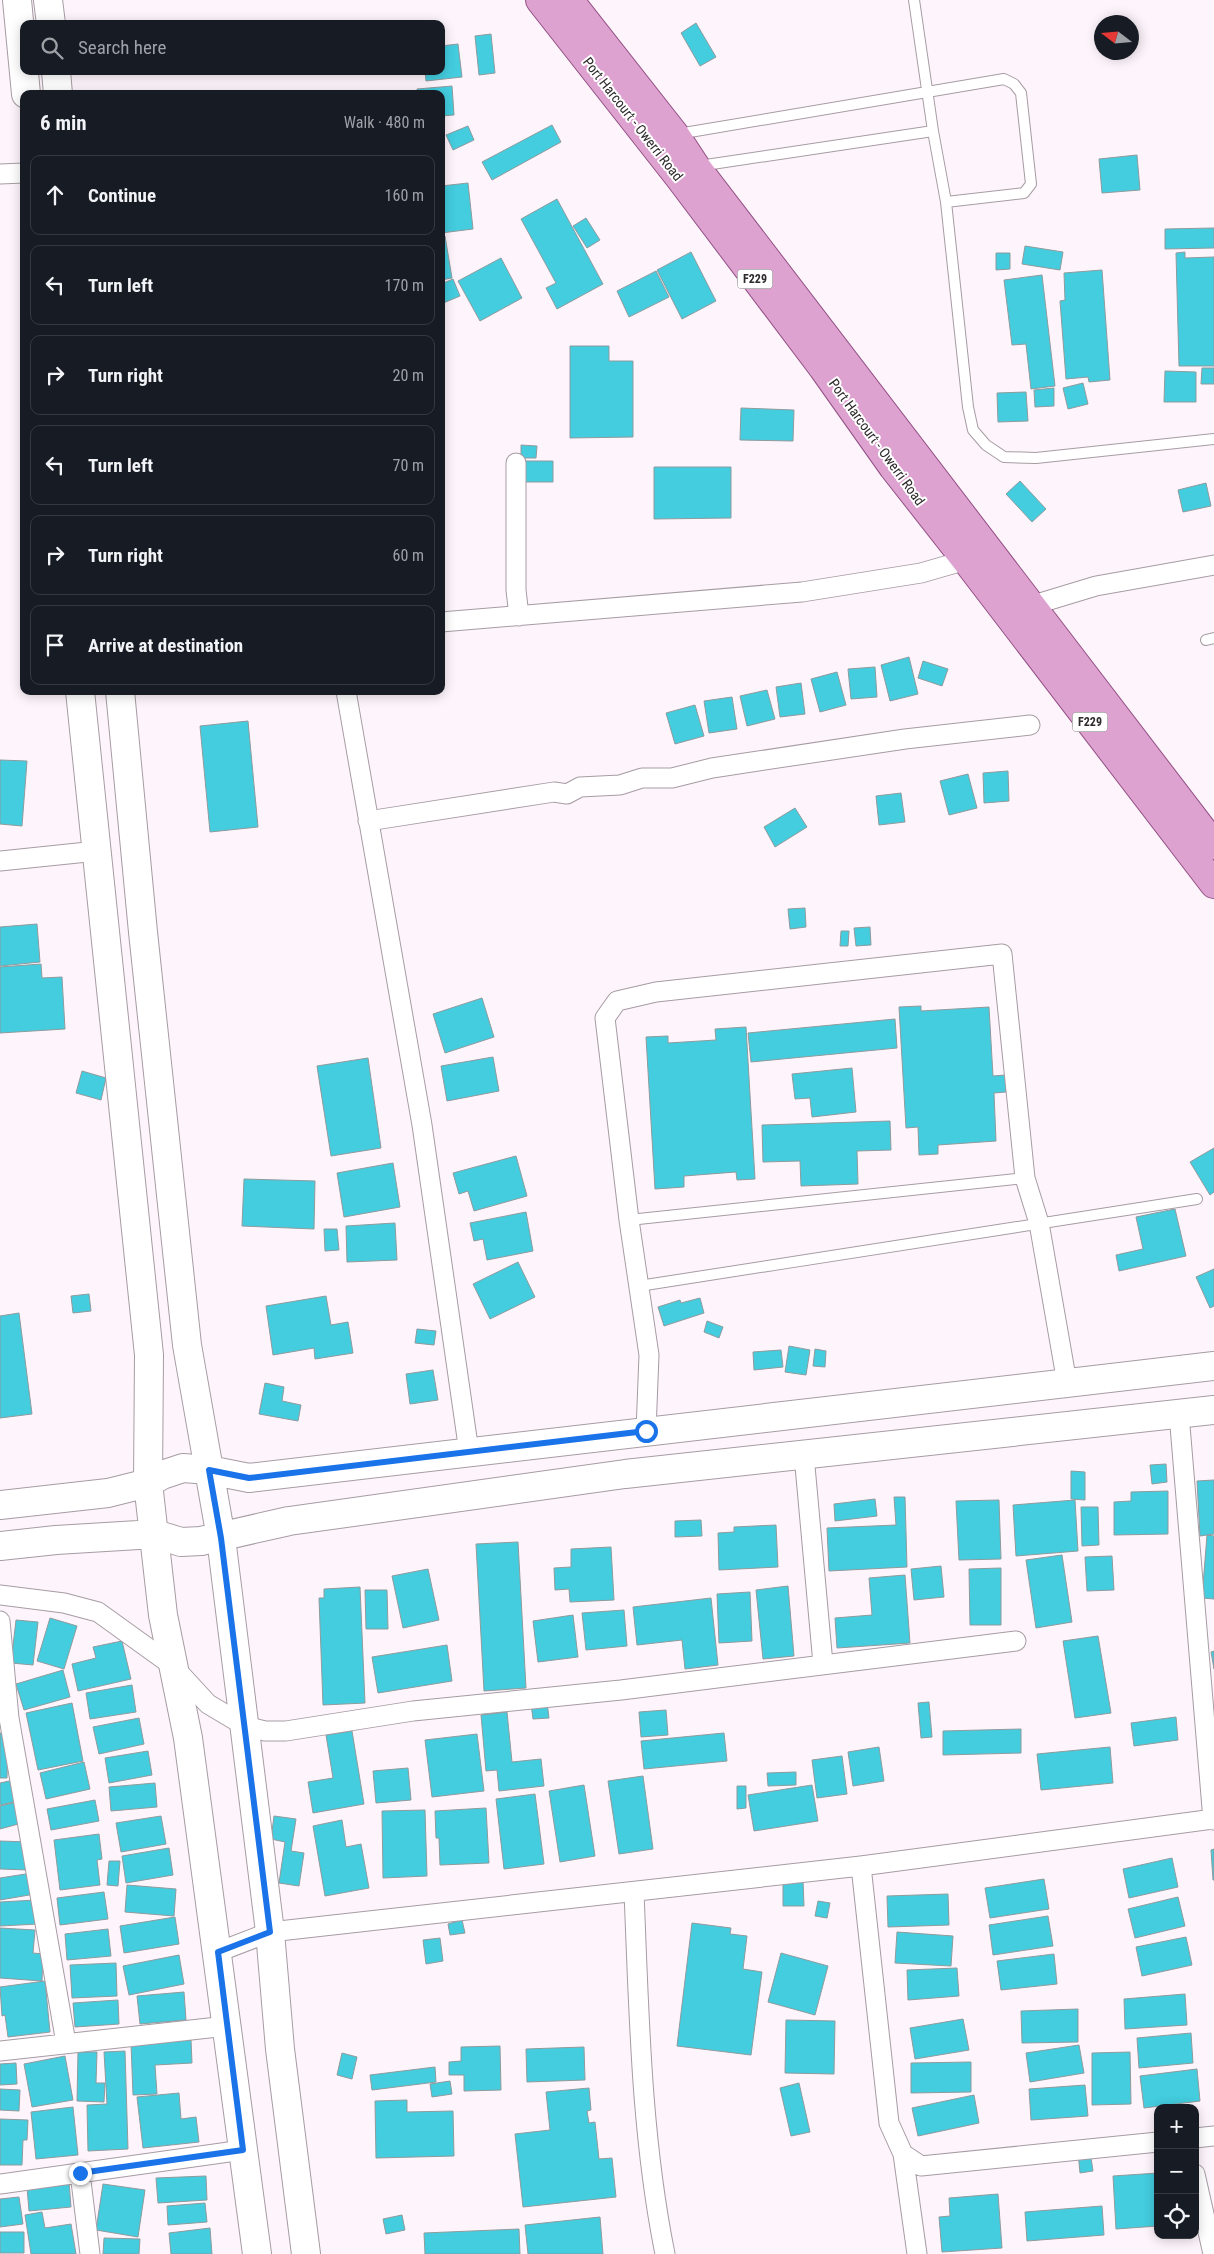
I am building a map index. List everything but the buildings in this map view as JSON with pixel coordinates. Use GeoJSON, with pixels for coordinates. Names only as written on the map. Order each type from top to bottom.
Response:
{"type":"FeatureCollection","features":[{"type":"Feature","properties":{"kind":"main road","name":"Port Harcourt - Owerri Road"},"geometry":{"type":"LineString","coordinates":[[540,0],[679,177],[823,368],[893,467],[1214,884]]}},
{"type":"Feature","properties":{"kind":"main road","name":"Port Harcourt - Owerri Road"},"geometry":{"type":"LineString","coordinates":[[569,0],[675,135],[696,167],[918,455],[1030,606],[1214,846]]}},
{"type":"Feature","properties":{"kind":"street"},"geometry":{"type":"LineString","coordinates":[[17,0],[20,31]]}},
{"type":"Feature","properties":{"kind":"street"},"geometry":{"type":"LineString","coordinates":[[48,0],[50,20]]}},
{"type":"Feature","properties":{"kind":"street"},"geometry":{"type":"LineString","coordinates":[[24,75],[26,90]]}},
{"type":"Feature","properties":{"kind":"street"},"geometry":{"type":"LineString","coordinates":[[56,75],[58,90]]}},
{"type":"Feature","properties":{"kind":"street"},"geometry":{"type":"LineString","coordinates":[[0,174],[20,173]]}},
{"type":"Feature","properties":{"kind":"street"},"geometry":{"type":"LineString","coordinates":[[516,463],[516,590],[519,616]]}},
{"type":"Feature","properties":{"kind":"street"},"geometry":{"type":"LineString","coordinates":[[445,622],[802,592],[921,573],[966,560]]}},
{"type":"Feature","properties":{"kind":"street"},"geometry":{"type":"LineString","coordinates":[[1030,606],[1096,586],[1214,565]]}},
{"type":"Feature","properties":{"kind":"street"},"geometry":{"type":"LineString","coordinates":[[80,695],[150,1355],[148,1483],[163,1615],[188,1738],[257,2254]]}},
{"type":"Feature","properties":{"kind":"street"},"geometry":{"type":"LineString","coordinates":[[120,695],[143,932],[187,1345],[221,1538],[246,1726],[270,1932],[280,2049],[306,2254]]}},
{"type":"Feature","properties":{"kind":"street"},"geometry":{"type":"LineString","coordinates":[[347,695],[422,1125],[469,1452]]}},
{"type":"Feature","properties":{"kind":"street"},"geometry":{"type":"LineString","coordinates":[[368,821],[554,792],[567,794],[580,787],[620,785],[642,778],[672,778],[712,768],[895,740],[1030,725]]}},
{"type":"Feature","properties":{"kind":"street"},"geometry":{"type":"LineString","coordinates":[[0,861],[97,851]]}},
{"type":"Feature","properties":{"kind":"street"},"geometry":{"type":"LineString","coordinates":[[646,1431],[649,1355],[629,1220],[605,1018],[617,1000],[656,992],[1002,954],[1025,1178],[1039,1223],[1067,1383]]}},
{"type":"Feature","properties":{"kind":"street"},"geometry":{"type":"LineString","coordinates":[[0,1505],[108,1493],[148,1483],[162,1475],[183,1468],[209,1470],[249,1478],[1214,1366]]}},
{"type":"Feature","properties":{"kind":"street"},"geometry":{"type":"LineString","coordinates":[[0,1546],[56,1540],[155,1534],[181,1542],[221,1538],[289,1521],[625,1474],[1214,1410]]}},
{"type":"Feature","properties":{"kind":"street"},"geometry":{"type":"LineString","coordinates":[[218,1952],[270,1932],[861,1866],[1213,1819],[1205,1625],[1179,1414]]}},
{"type":"Feature","properties":{"kind":"street"},"geometry":{"type":"LineString","coordinates":[[804,1455],[823,1664]]}},
{"type":"Feature","properties":{"kind":"street"},"geometry":{"type":"LineString","coordinates":[[0,1595],[64,1603],[98,1612],[173,1666],[208,1704],[246,1726],[265,1731],[286,1731],[413,1711],[621,1690],[1016,1642]]}},
{"type":"Feature","properties":{"kind":"street"},"geometry":{"type":"LineString","coordinates":[[0,1621],[5,1718],[66,2043]]}},
{"type":"Feature","properties":{"kind":"street"},"geometry":{"type":"LineString","coordinates":[[861,1866],[889,2123],[903,2154],[917,2254]]}},
{"type":"Feature","properties":{"kind":"street"},"geometry":{"type":"LineString","coordinates":[[634,1892],[640,2050],[654,2201],[665,2254]]}},
{"type":"Feature","properties":{"kind":"street"},"geometry":{"type":"LineString","coordinates":[[0,2051],[227,2026]]}},
{"type":"Feature","properties":{"kind":"street"},"geometry":{"type":"LineString","coordinates":[[1199,2138],[1214,2136]]}},
{"type":"Feature","properties":{"kind":"street"},"geometry":{"type":"LineString","coordinates":[[903,2154],[921,2166],[1154,2142]]}},
{"type":"Feature","properties":{"kind":"street"},"geometry":{"type":"LineString","coordinates":[[0,2184],[243,2150]]}},
{"type":"Feature","properties":{"kind":"street"},"geometry":{"type":"LineString","coordinates":[[80,2173],[90,2254]]}},
{"type":"Feature","properties":{"kind":"street"},"geometry":{"type":"LineString","coordinates":[[1199,2192],[1213,2254]]}},
{"type":"Feature","properties":{"kind":"lane"},"geometry":{"type":"LineString","coordinates":[[914,0],[933,131],[946,202],[968,407],[973,430],[986,444],[1004,457],[1036,458],[1214,439]]}},
{"type":"Feature","properties":{"kind":"lane"},"geometry":{"type":"LineString","coordinates":[[675,135],[1004,79],[1014,84],[1021,94],[1031,184],[1024,193],[946,202]]}},
{"type":"Feature","properties":{"kind":"lane"},"geometry":{"type":"LineString","coordinates":[[696,167],[933,131]]}},
{"type":"Feature","properties":{"kind":"lane"},"geometry":{"type":"LineString","coordinates":[[629,1220],[1025,1178]]}},
{"type":"Feature","properties":{"kind":"lane"},"geometry":{"type":"LineString","coordinates":[[639,1286],[1197,1199]]}},
{"type":"Feature","properties":{"kind":"route"},"geometry":{"type":"LineString","coordinates":[[80,2173],[243,2150],[218,1952],[270,1932],[246,1726],[221,1538],[209,1470],[249,1478],[646,1431]]}}]}
